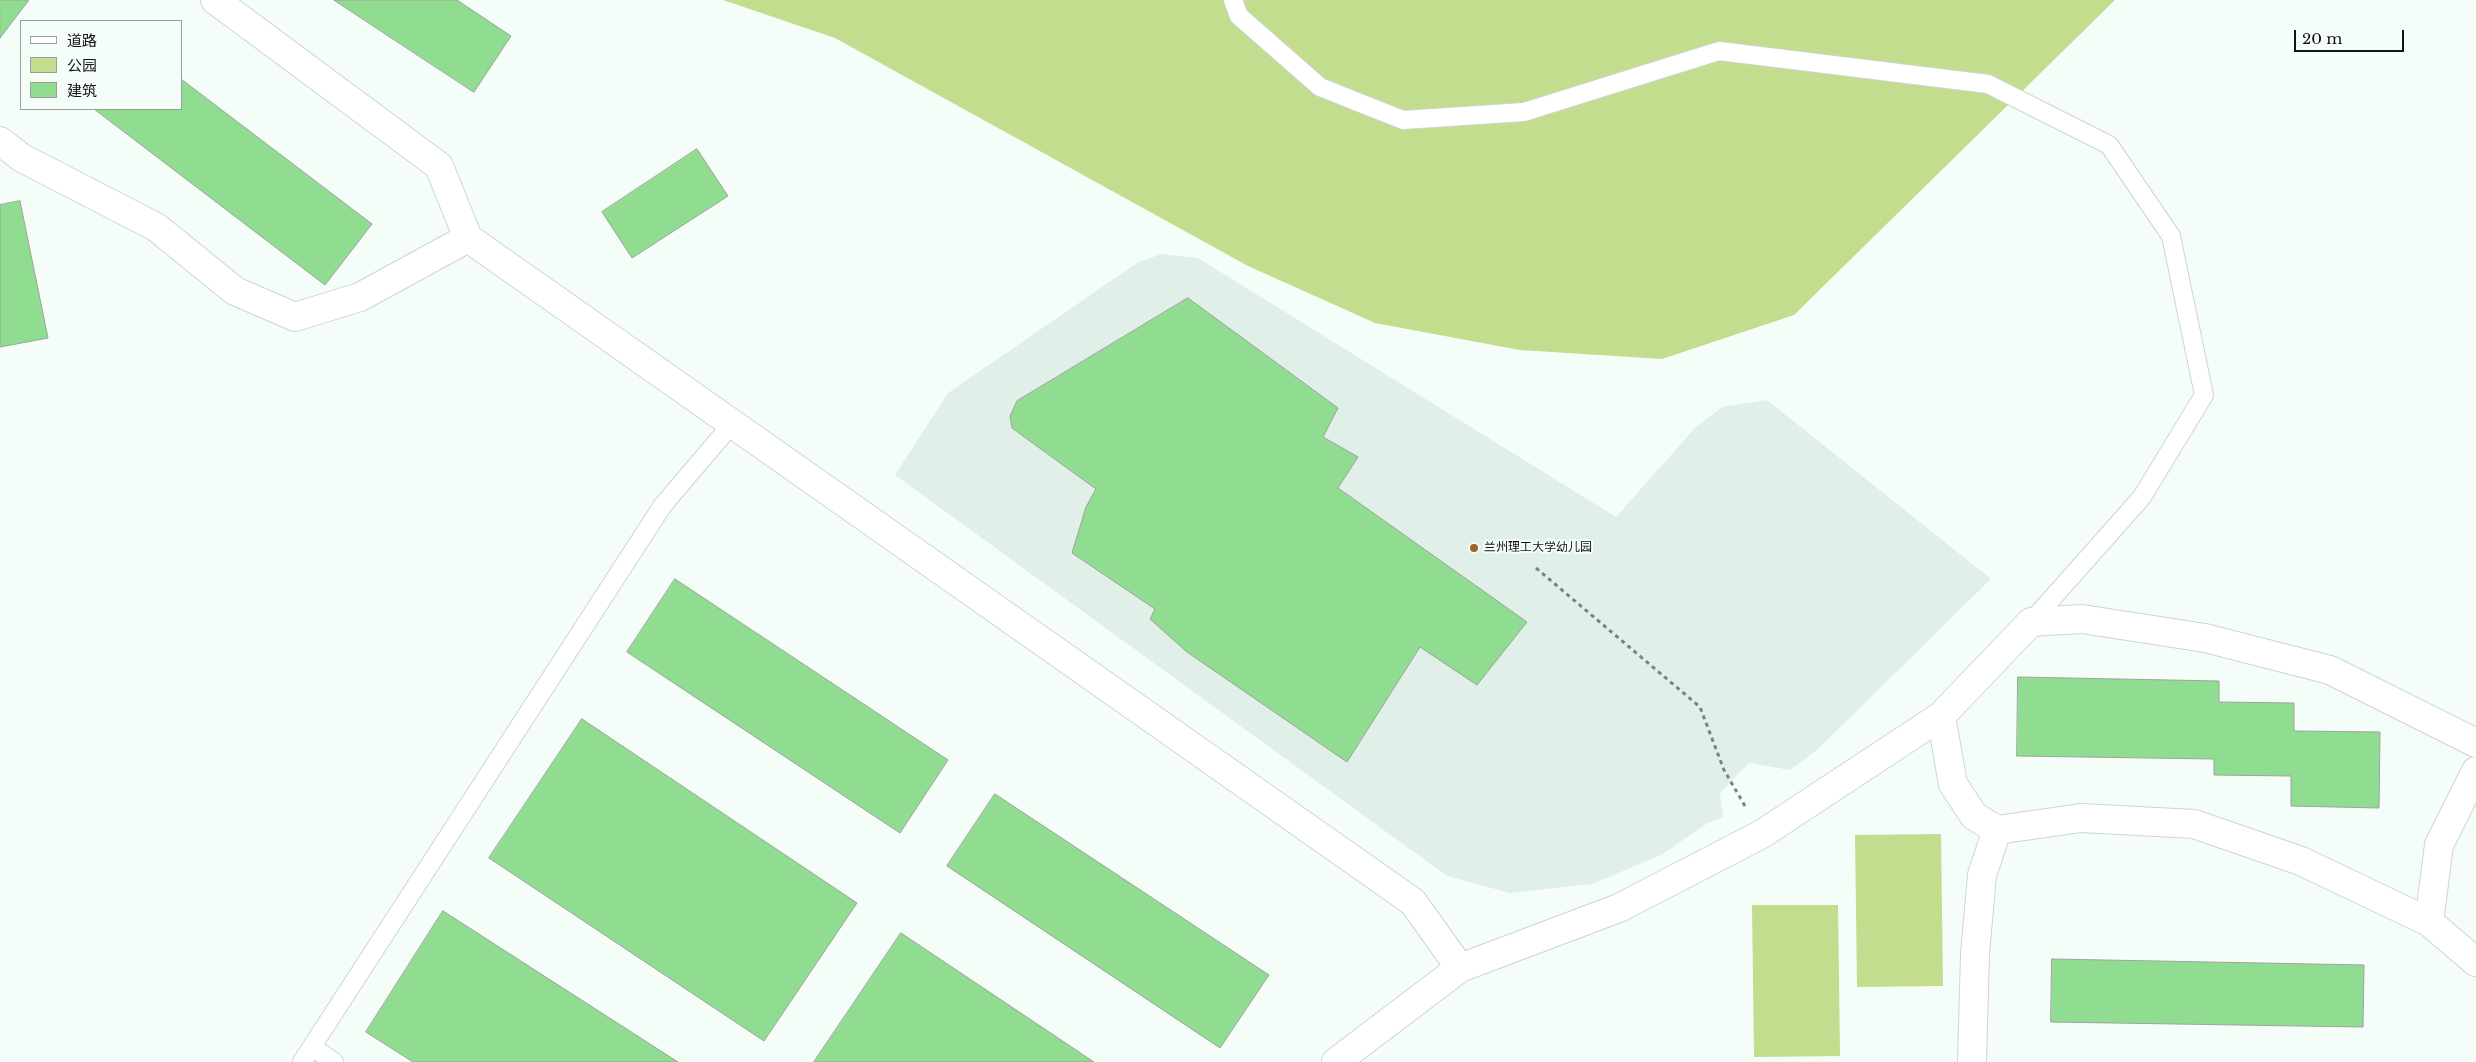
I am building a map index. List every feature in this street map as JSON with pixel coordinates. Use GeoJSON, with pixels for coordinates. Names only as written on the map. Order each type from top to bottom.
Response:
{"type":"FeatureCollection","features":[{"type":"Feature","properties":{"kind":"street"},"geometry":{"type":"LineString","coordinates":[[215,0],[439,166],[468,238],[1413,902],[1460,968]]}},
{"type":"Feature","properties":{"kind":"street"},"geometry":{"type":"LineString","coordinates":[[0,141],[22,158],[156,228],[234,291],[295,317],[360,297],[468,238]]}},
{"type":"Feature","properties":{"kind":"street"},"geometry":{"type":"LineString","coordinates":[[1336,1062],[1460,968],[1619,908],[1762,834],[1941,716],[2031,622],[2082,619],[2205,638],[2330,670],[2476,744]]}},
{"type":"Feature","properties":{"kind":"street"},"geometry":{"type":"LineString","coordinates":[[1941,716],[1953,784],[1974,816],[1997,830],[2081,818],[2194,824],[2301,861],[2429,922],[2476,962]]}},
{"type":"Feature","properties":{"kind":"street"},"geometry":{"type":"LineString","coordinates":[[2429,922],[2439,845],[2476,771]]}},
{"type":"Feature","properties":{"kind":"street"},"geometry":{"type":"LineString","coordinates":[[1972,1062],[1975,954],[1982,874],[1997,830]]}},
{"type":"Feature","properties":{"kind":"lane"},"geometry":{"type":"LineString","coordinates":[[1233,0],[1239,16],[1320,87],[1403,120],[1524,112],[1719,51],[1988,84],[2109,146],[2171,236],[2204,395],[2142,497],[2031,622]]}},
{"type":"Feature","properties":{"kind":"lane"},"geometry":{"type":"LineString","coordinates":[[334,1062],[307,1055],[663,505],[732,424]]}},
{"type":"Feature","properties":{"kind":"path"},"geometry":{"type":"LineString","coordinates":[[1536,568],[1700,707],[1724,770],[1762,834]]}},
{"type":"Feature","properties":{"kind":"shaded area","name":"兰州理工大学幼儿园"},"geometry":{"type":"Polygon","coordinates":[[[1161,254],[1198,258],[1616,517],[1695,428],[1722,407],[1767,400],[1991,579],[1817,750],[1790,770],[1749,763],[1720,793],[1723,817],[1708,823],[1661,855],[1592,884],[1510,893],[1447,876],[895,475],[948,393],[1137,263],[1161,254]]]}},
{"type":"Feature","properties":{"kind":"green space"},"geometry":{"type":"Polygon","coordinates":[[[723,0],[2115,0],[1794,315],[1662,359],[1520,350],[1375,323],[1248,266],[835,38],[723,0]]]}},
{"type":"Feature","properties":{"kind":"green space"},"geometry":{"type":"Polygon","coordinates":[[[1941,834],[1943,986],[1857,987],[1855,835],[1941,834]]]}},
{"type":"Feature","properties":{"kind":"green space"},"geometry":{"type":"Polygon","coordinates":[[[1752,905],[1838,905],[1840,1056],[1754,1057],[1752,905]]]}},
{"type":"Feature","properties":{"kind":"building"},"geometry":{"type":"Polygon","coordinates":[[[0,0],[29,0],[0,38],[0,0]]]}},
{"type":"Feature","properties":{"kind":"building"},"geometry":{"type":"Polygon","coordinates":[[[334,0],[457,0],[511,36],[474,92],[334,0]]]}},
{"type":"Feature","properties":{"kind":"building"},"geometry":{"type":"Polygon","coordinates":[[[182,80],[372,224],[325,285],[95,110],[182,110],[182,80]]]}},
{"type":"Feature","properties":{"kind":"building"},"geometry":{"type":"Polygon","coordinates":[[[697,149],[728,196],[632,258],[602,212],[697,149]]]}},
{"type":"Feature","properties":{"kind":"building"},"geometry":{"type":"Polygon","coordinates":[[[20,201],[48,338],[0,347],[0,205],[20,201]]]}},
{"type":"Feature","properties":{"kind":"building"},"geometry":{"type":"Polygon","coordinates":[[[1188,298],[1338,408],[1323,437],[1358,457],[1338,488],[1527,622],[1477,685],[1420,647],[1347,762],[1187,652],[1150,619],[1155,609],[1072,553],[1086,507],[1096,489],[1012,428],[1010,416],[1017,401],[1188,298]]]}},
{"type":"Feature","properties":{"kind":"building"},"geometry":{"type":"Polygon","coordinates":[[[675,579],[948,760],[900,833],[627,652],[675,579]]]}},
{"type":"Feature","properties":{"kind":"building"},"geometry":{"type":"Polygon","coordinates":[[[2018,677],[2219,681],[2219,702],[2294,703],[2294,731],[2380,732],[2379,808],[2291,806],[2291,776],[2214,775],[2214,759],[2017,756],[2018,677]]]}},
{"type":"Feature","properties":{"kind":"building"},"geometry":{"type":"Polygon","coordinates":[[[582,719],[857,903],[764,1041],[489,858],[582,719]]]}},
{"type":"Feature","properties":{"kind":"building"},"geometry":{"type":"Polygon","coordinates":[[[995,794],[1269,975],[1220,1048],[947,866],[995,794]]]}},
{"type":"Feature","properties":{"kind":"building"},"geometry":{"type":"Polygon","coordinates":[[[443,911],[678,1062],[413,1062],[366,1032],[443,911]]]}},
{"type":"Feature","properties":{"kind":"building"},"geometry":{"type":"Polygon","coordinates":[[[901,933],[1094,1062],[814,1062],[901,933]]]}},
{"type":"Feature","properties":{"kind":"building"},"geometry":{"type":"Polygon","coordinates":[[[2052,959],[2364,965],[2363,1027],[2051,1022],[2052,959]]]}},
{"type":"Feature","properties":{"kind":"place","name":"兰州理工大学幼儿园"},"geometry":{"type":"Point","coordinates":[1474,548]}}]}
